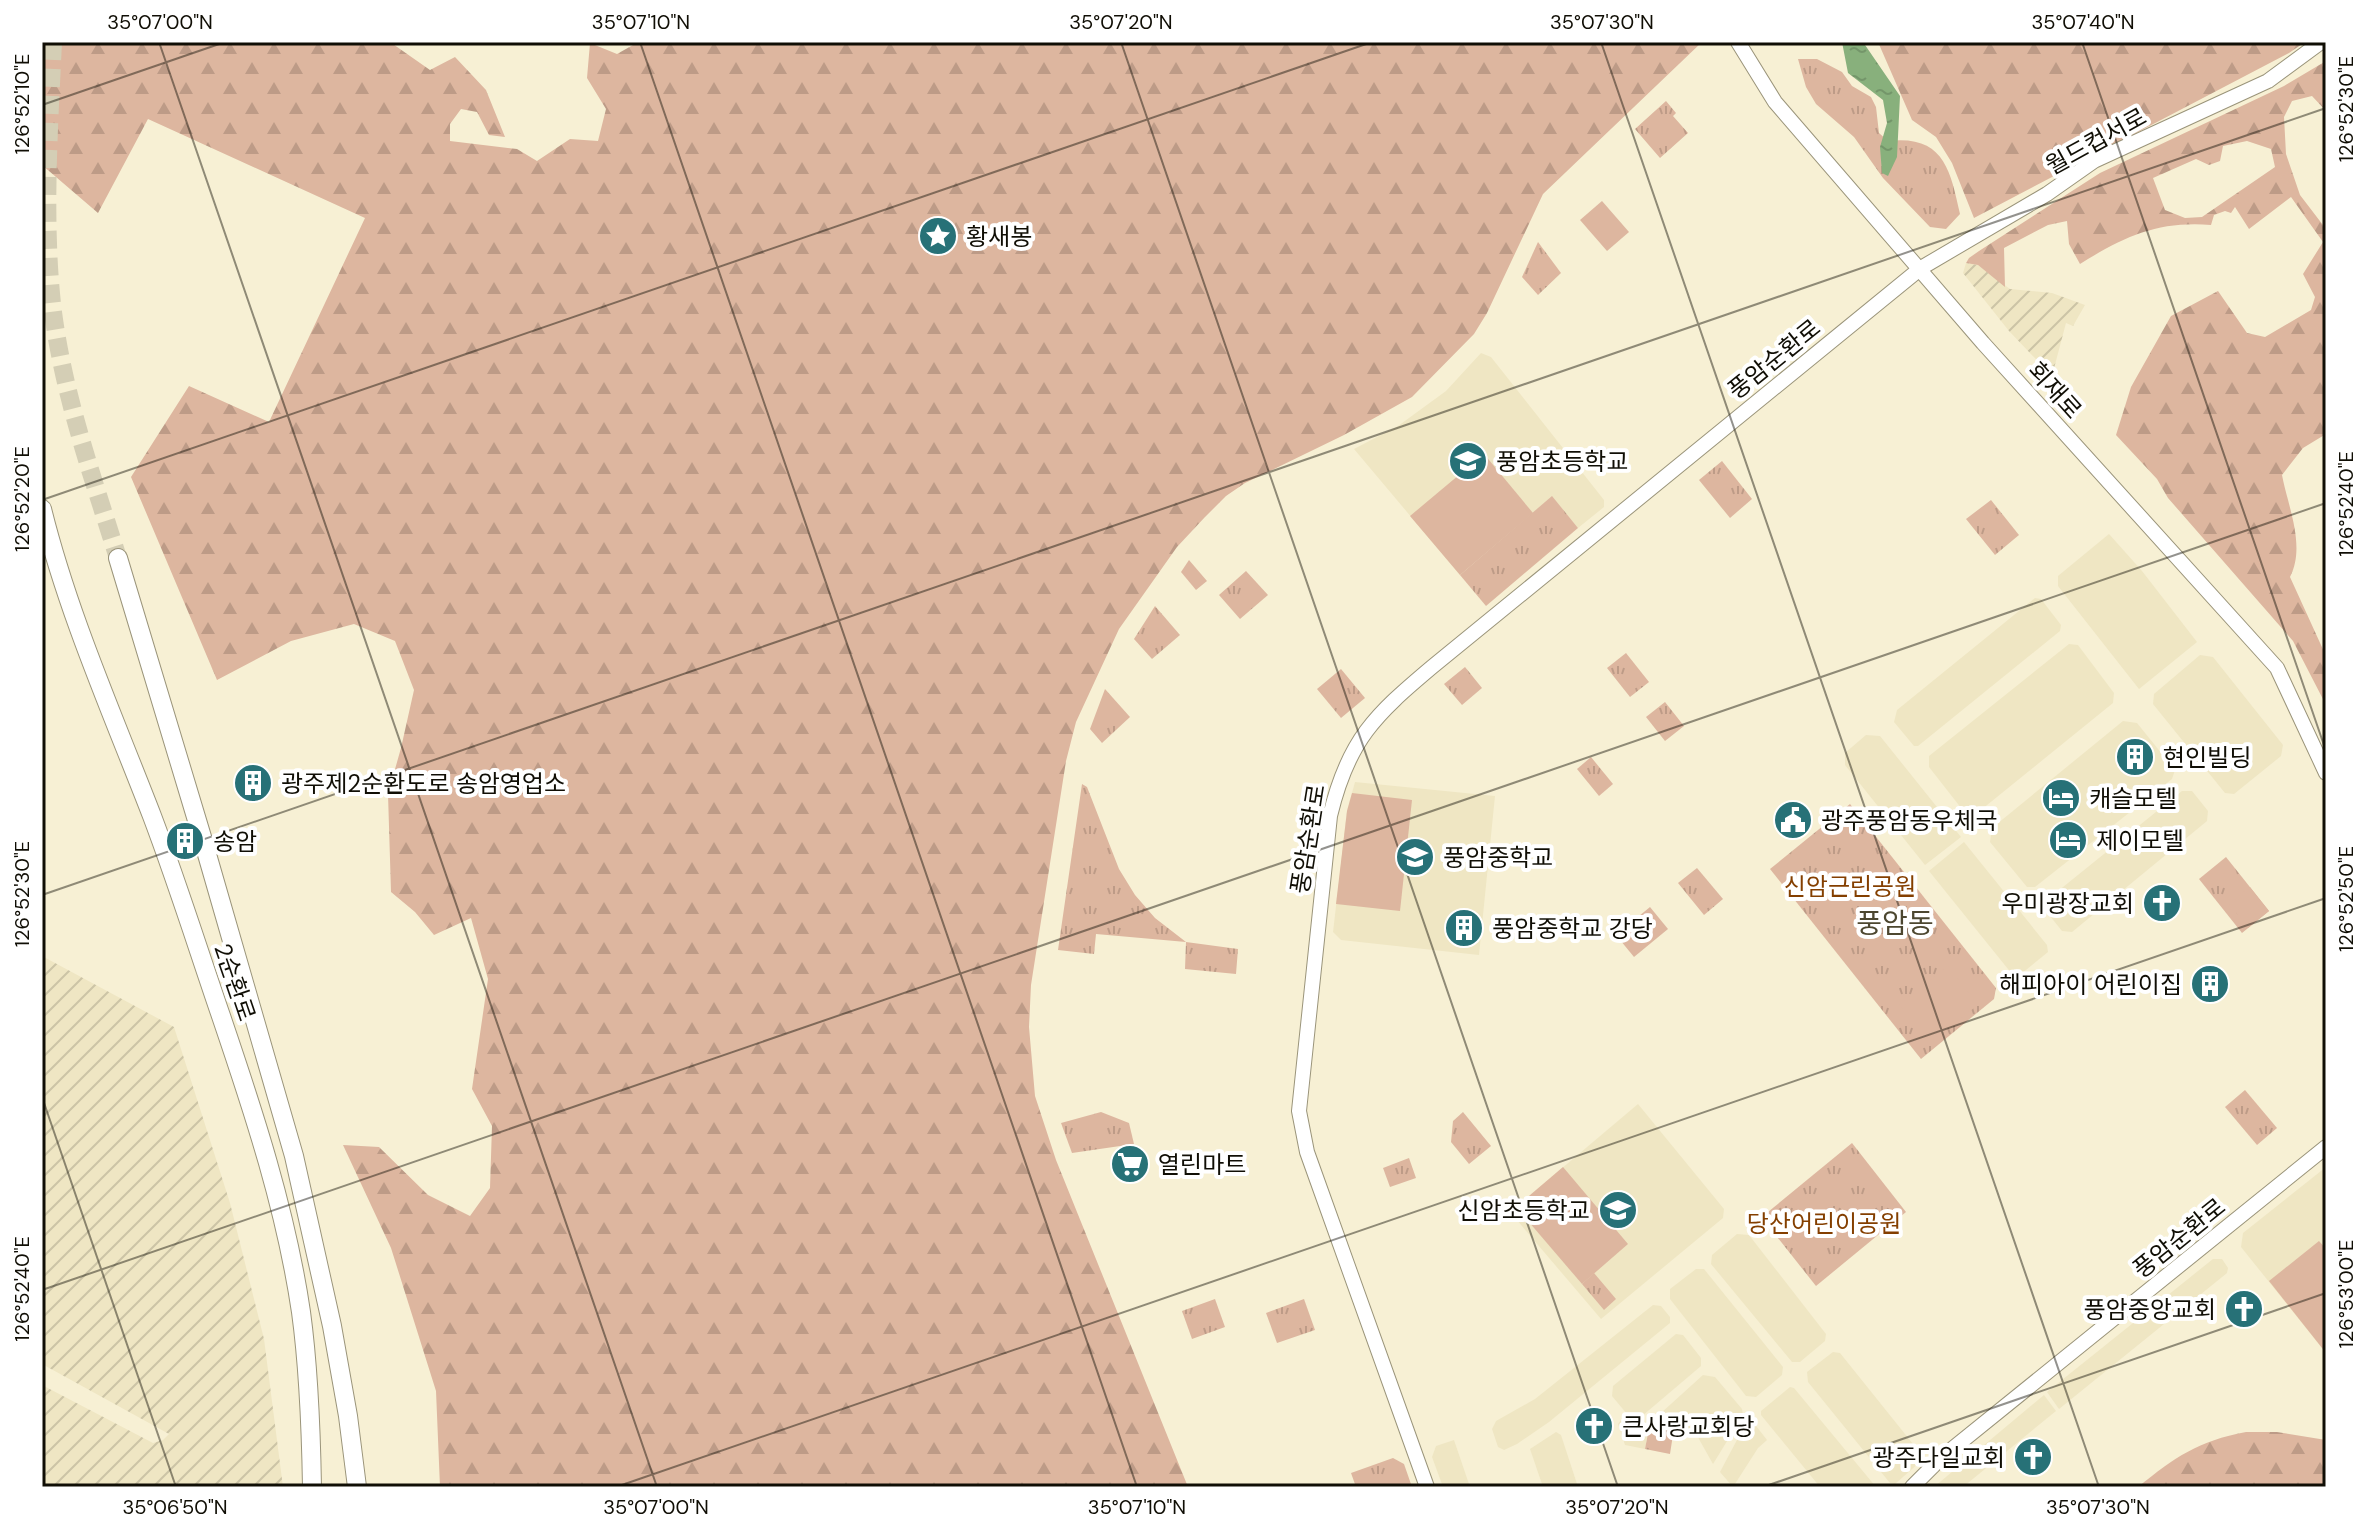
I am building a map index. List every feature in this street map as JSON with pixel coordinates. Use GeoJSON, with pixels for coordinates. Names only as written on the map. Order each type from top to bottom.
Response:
{"type":"FeatureCollection","features":[{"type":"Feature","properties":{"kind":"highway","name":"2순환로"},"geometry":{"type":"LineString","coordinates":[[42,509],[76,616],[165,850],[267,1153],[301,1313],[309,1384],[312,1487]]}},
{"type":"Feature","properties":{"kind":"highway","name":"2순환로"},"geometry":{"type":"LineString","coordinates":[[118,558],[294,1156],[332,1326],[357,1487]]}},
{"type":"Feature","properties":{"kind":"street","name":"회재로"},"geometry":{"type":"LineString","coordinates":[[1738,42],[1775,102],[1983,343],[2277,668],[2326,773]]}},
{"type":"Feature","properties":{"kind":"street","name":"월드컵서로"},"geometry":{"type":"LineString","coordinates":[[1896,287],[1921,268],[2047,194],[2094,161],[2268,81],[2321,42]]}},
{"type":"Feature","properties":{"kind":"street","name":"풍암순환로"},"geometry":{"type":"LineString","coordinates":[[1427,1487],[1307,1152],[1299,1111],[1323,860],[1337,788],[1349,759],[1370,723],[1391,701],[1896,287]]}},
{"type":"Feature","properties":{"kind":"street","name":"풍암순환로"},"geometry":{"type":"LineString","coordinates":[[1912,1487],[1941,1458],[2326,1147]]}},
{"type":"Feature","properties":{"kind":"shaded area"},"geometry":{"type":"Polygon","coordinates":[[[1966,263],[1978,265],[2010,289],[2052,293],[2085,305],[2073,326],[2066,323],[2052,376],[2009,331],[1963,273],[1966,263]]]}},
{"type":"Feature","properties":{"kind":"shaded area","name":"풍암초등학교"},"geometry":{"type":"Polygon","coordinates":[[[1481,353],[1491,357],[1604,500],[1604,507],[1578,528],[1552,497],[1460,575],[1354,449],[1398,426],[1446,391],[1481,353]]]}},
{"type":"Feature","properties":{"kind":"shaded area"},"geometry":{"type":"Polygon","coordinates":[[[2109,534],[2197,642],[2139,689],[2058,586],[2058,576],[2109,534]]]}},
{"type":"Feature","properties":{"kind":"shaded area"},"geometry":{"type":"Polygon","coordinates":[[[2035,598],[2041,599],[2061,625],[2060,631],[1918,746],[1914,746],[1894,722],[1897,710],[2035,598]]]}},
{"type":"Feature","properties":{"kind":"shaded area"},"geometry":{"type":"Polygon","coordinates":[[[2069,644],[2078,645],[2114,693],[2113,703],[1976,814],[1965,813],[1929,767],[1929,756],[2069,644]]]}},
{"type":"Feature","properties":{"kind":"shaded area"},"geometry":{"type":"Polygon","coordinates":[[[2200,655],[2213,657],[2283,745],[2281,756],[2234,794],[2225,793],[2153,704],[2154,694],[2200,655]]]}},
{"type":"Feature","properties":{"kind":"shaded area"},"geometry":{"type":"Polygon","coordinates":[[[2123,721],[2137,723],[2175,770],[2172,779],[2035,887],[2027,887],[1990,842],[1992,828],[2123,721]]]}},
{"type":"Feature","properties":{"kind":"shaded area"},"geometry":{"type":"Polygon","coordinates":[[[1866,735],[1880,736],[1961,837],[1925,865],[1845,765],[1845,753],[1866,735]]]}},
{"type":"Feature","properties":{"kind":"shaded area","name":"풍암중학교"},"geometry":{"type":"Polygon","coordinates":[[[1355,782],[1495,796],[1479,955],[1341,940],[1333,932],[1347,811],[1355,782]]]}},
{"type":"Feature","properties":{"kind":"shaded area"},"geometry":{"type":"Polygon","coordinates":[[[2182,791],[2192,791],[2208,811],[2207,821],[2072,932],[2062,931],[2046,911],[2047,900],[2182,791]]]}},
{"type":"Feature","properties":{"kind":"shaded area"},"geometry":{"type":"Polygon","coordinates":[[[1964,842],[2047,945],[2048,952],[2021,974],[2012,974],[1929,871],[1964,842]]]}},
{"type":"Feature","properties":{"kind":"shaded area"},"geometry":{"type":"Polygon","coordinates":[[[42,956],[174,1027],[230,1203],[264,1339],[283,1487],[42,1485],[42,1385],[153,1443],[169,1434],[42,1364],[42,956]]]}},
{"type":"Feature","properties":{"kind":"shaded area","name":"신암초등학교"},"geometry":{"type":"Polygon","coordinates":[[[1638,1104],[1724,1209],[1723,1218],[1601,1319],[1510,1212],[1638,1104]]]}},
{"type":"Feature","properties":{"kind":"shaded area"},"geometry":{"type":"Polygon","coordinates":[[[2326,1167],[2326,1353],[2241,1247],[2243,1233],[2326,1167]]]}},
{"type":"Feature","properties":{"kind":"shaded area"},"geometry":{"type":"Polygon","coordinates":[[[1737,1234],[1749,1235],[1826,1334],[1825,1341],[1800,1362],[1792,1362],[1711,1264],[1712,1255],[1737,1234]]]}},
{"type":"Feature","properties":{"kind":"shaded area"},"geometry":{"type":"Polygon","coordinates":[[[2213,1259],[2222,1259],[2228,1268],[2227,1273],[2059,1409],[2047,1392],[2213,1259]]]}},
{"type":"Feature","properties":{"kind":"shaded area"},"geometry":{"type":"Polygon","coordinates":[[[1696,1269],[1704,1269],[1783,1367],[1782,1375],[1756,1397],[1746,1396],[1670,1299],[1670,1289],[1696,1269]]]}},
{"type":"Feature","properties":{"kind":"shaded area"},"geometry":{"type":"Polygon","coordinates":[[[1653,1305],[1661,1306],[1670,1317],[1670,1323],[1549,1422],[1517,1444],[1504,1450],[1498,1447],[1492,1429],[1496,1421],[1535,1399],[1653,1305]]]}},
{"type":"Feature","properties":{"kind":"shaded area"},"geometry":{"type":"Polygon","coordinates":[[[1676,1334],[1683,1335],[1701,1358],[1701,1366],[1642,1416],[1627,1414],[1612,1396],[1613,1386],[1676,1334]]]}},
{"type":"Feature","properties":{"kind":"shaded area"},"geometry":{"type":"Polygon","coordinates":[[[1833,1352],[1840,1353],[1921,1454],[1920,1462],[1895,1484],[1890,1483],[1808,1382],[1807,1372],[1833,1352]]]}},
{"type":"Feature","properties":{"kind":"shaded area"},"geometry":{"type":"Polygon","coordinates":[[[1703,1375],[1715,1377],[1742,1409],[1743,1415],[1713,1464],[1695,1432],[1650,1423],[1703,1375]]]}},
{"type":"Feature","properties":{"kind":"shaded area"},"geometry":{"type":"Polygon","coordinates":[[[1790,1387],[1876,1487],[1820,1487],[1761,1415],[1761,1411],[1790,1387]]]}},
{"type":"Feature","properties":{"kind":"shaded area"},"geometry":{"type":"Polygon","coordinates":[[[2044,1395],[2056,1411],[1963,1487],[1934,1487],[2044,1395]]]}},
{"type":"Feature","properties":{"kind":"shaded area"},"geometry":{"type":"Polygon","coordinates":[[[1621,1420],[1650,1423],[1645,1449],[1625,1445],[1618,1424],[1621,1420]]]}},
{"type":"Feature","properties":{"kind":"shaded area"},"geometry":{"type":"Polygon","coordinates":[[[1753,1422],[1767,1440],[1758,1448],[1733,1487],[1720,1472],[1746,1423],[1753,1422]]]}},
{"type":"Feature","properties":{"kind":"shaded area"},"geometry":{"type":"Polygon","coordinates":[[[1556,1432],[1561,1435],[1578,1487],[1543,1487],[1530,1449],[1556,1432]]]}},
{"type":"Feature","properties":{"kind":"shaded area"},"geometry":{"type":"Polygon","coordinates":[[[1454,1440],[1470,1487],[1443,1487],[1432,1457],[1436,1446],[1454,1440]]]}},
{"type":"Feature","properties":{"kind":"green space"},"geometry":{"type":"Polygon","coordinates":[[[42,42],[390,42],[430,70],[455,57],[486,90],[505,137],[489,135],[477,112],[461,109],[450,124],[450,141],[517,149],[537,161],[570,139],[598,141],[606,109],[587,78],[590,43],[617,54],[634,42],[1702,42],[1543,194],[1474,334],[1412,397],[1344,435],[1245,483],[1226,496],[1177,547],[1119,629],[1076,722],[1066,761],[1031,985],[1029,1027],[1035,1096],[1056,1160],[1188,1487],[440,1487],[436,1391],[391,1248],[343,1145],[379,1147],[428,1195],[470,1216],[490,1188],[492,1126],[472,1089],[488,979],[471,918],[434,935],[415,912],[391,892],[388,794],[414,690],[395,641],[354,624],[291,641],[217,680],[131,477],[189,386],[269,422],[365,218],[148,119],[98,213],[42,165],[42,42]]]}},
{"type":"Feature","properties":{"kind":"green space"},"geometry":{"type":"Polygon","coordinates":[[[1878,42],[2305,42],[1974,218],[1952,163],[1936,137],[1912,120],[1878,42]]]}},
{"type":"Feature","properties":{"kind":"green space"},"geometry":{"type":"Polygon","coordinates":[[[1798,59],[1817,59],[1842,72],[1852,86],[1871,97],[1876,107],[1879,133],[1888,141],[1921,143],[1941,158],[1952,182],[1960,214],[1946,229],[1930,227],[1883,178],[1854,137],[1816,104],[1806,87],[1798,59]]]}},
{"type":"Feature","properties":{"kind":"green space"},"geometry":{"type":"Polygon","coordinates":[[[2326,61],[2326,111],[2312,96],[2292,101],[2284,117],[2286,154],[2300,195],[2326,229],[2326,434],[2303,448],[2282,475],[2296,540],[2290,577],[2326,656],[2326,705],[2293,641],[2168,498],[2157,479],[2116,435],[2131,387],[2171,316],[2218,291],[2247,333],[2265,337],[2311,310],[2315,297],[2303,274],[2323,242],[2291,197],[2249,229],[2235,207],[2231,213],[2225,211],[2214,215],[2211,225],[2174,225],[2142,232],[2080,264],[2069,244],[2067,221],[2048,225],[2004,248],[2005,287],[1978,265],[1966,263],[1979,251],[2100,173],[2284,86],[2326,61]],[[2247,141],[2223,146],[2220,161],[2209,165],[2196,159],[2153,178],[2165,210],[2185,218],[2202,217],[2275,167],[2271,149],[2247,141]]]}},
{"type":"Feature","properties":{"kind":"green space"},"geometry":{"type":"Polygon","coordinates":[[[1666,101],[1676,113],[1673,116],[1688,133],[1660,158],[1635,129],[1666,101]]]}},
{"type":"Feature","properties":{"kind":"green space"},"geometry":{"type":"Polygon","coordinates":[[[1602,201],[1629,232],[1607,251],[1580,220],[1602,201]]]}},
{"type":"Feature","properties":{"kind":"green space"},"geometry":{"type":"Polygon","coordinates":[[[1538,242],[1561,273],[1538,295],[1522,277],[1538,242]]]}},
{"type":"Feature","properties":{"kind":"green space"},"geometry":{"type":"Polygon","coordinates":[[[1484,454],[1533,513],[1460,575],[1410,516],[1484,454]]]}},
{"type":"Feature","properties":{"kind":"green space"},"geometry":{"type":"Polygon","coordinates":[[[1722,461],[1752,499],[1730,518],[1699,480],[1722,461]]]}},
{"type":"Feature","properties":{"kind":"green space"},"geometry":{"type":"Polygon","coordinates":[[[1552,496],[1578,528],[1486,606],[1460,575],[1552,496]]]}},
{"type":"Feature","properties":{"kind":"green space"},"geometry":{"type":"Polygon","coordinates":[[[1991,500],[2019,535],[1995,555],[1966,519],[1991,500]]]}},
{"type":"Feature","properties":{"kind":"green space"},"geometry":{"type":"Polygon","coordinates":[[[1189,560],[1207,581],[1196,590],[1181,572],[1189,560]]]}},
{"type":"Feature","properties":{"kind":"green space"},"geometry":{"type":"Polygon","coordinates":[[[1246,571],[1268,595],[1240,619],[1219,595],[1246,571]]]}},
{"type":"Feature","properties":{"kind":"green space"},"geometry":{"type":"Polygon","coordinates":[[[1155,606],[1180,635],[1152,659],[1134,639],[1155,606]]]}},
{"type":"Feature","properties":{"kind":"green space"},"geometry":{"type":"Polygon","coordinates":[[[1626,653],[1649,682],[1630,697],[1607,668],[1626,653]]]}},
{"type":"Feature","properties":{"kind":"green space"},"geometry":{"type":"Polygon","coordinates":[[[1465,667],[1482,688],[1462,705],[1444,684],[1465,667]]]}},
{"type":"Feature","properties":{"kind":"green space"},"geometry":{"type":"Polygon","coordinates":[[[1341,669],[1365,698],[1341,718],[1317,689],[1341,669]]]}},
{"type":"Feature","properties":{"kind":"green space"},"geometry":{"type":"Polygon","coordinates":[[[1105,689],[1130,717],[1102,743],[1090,729],[1105,689]]]}},
{"type":"Feature","properties":{"kind":"green space"},"geometry":{"type":"Polygon","coordinates":[[[1665,702],[1684,726],[1665,741],[1646,717],[1665,702]]]}},
{"type":"Feature","properties":{"kind":"green space"},"geometry":{"type":"Polygon","coordinates":[[[1591,757],[1613,784],[1599,796],[1577,769],[1591,757]]]}},
{"type":"Feature","properties":{"kind":"green space"},"geometry":{"type":"Polygon","coordinates":[[[1082,784],[1087,787],[1119,869],[1135,895],[1155,918],[1186,942],[1096,934],[1094,954],[1058,950],[1082,784]]]}},
{"type":"Feature","properties":{"kind":"green space"},"geometry":{"type":"Polygon","coordinates":[[[1352,793],[1412,800],[1400,911],[1336,904],[1352,793]]]}},
{"type":"Feature","properties":{"kind":"green space","name":"신암근린공원"},"geometry":{"type":"Polygon","coordinates":[[[1850,804],[1996,988],[1994,999],[1921,1059],[1770,869],[1850,804]]]}},
{"type":"Feature","properties":{"kind":"green space"},"geometry":{"type":"Polygon","coordinates":[[[2226,857],[2269,911],[2242,933],[2199,879],[2226,857]]]}},
{"type":"Feature","properties":{"kind":"green space"},"geometry":{"type":"Polygon","coordinates":[[[1697,868],[1723,899],[1704,915],[1678,883],[1697,868]]]}},
{"type":"Feature","properties":{"kind":"green space"},"geometry":{"type":"Polygon","coordinates":[[[2250,887],[2269,911],[2248,928],[2229,904],[2250,887]]]}},
{"type":"Feature","properties":{"kind":"green space"},"geometry":{"type":"Polygon","coordinates":[[[1650,907],[1668,929],[1634,957],[1616,935],[1650,907]]]}},
{"type":"Feature","properties":{"kind":"green space"},"geometry":{"type":"Polygon","coordinates":[[[1186,942],[1238,949],[1236,974],[1185,969],[1186,942]]]}},
{"type":"Feature","properties":{"kind":"green space"},"geometry":{"type":"Polygon","coordinates":[[[1948,966],[1978,1005],[1928,1043],[1899,1004],[1948,966]]]}},
{"type":"Feature","properties":{"kind":"green space"},"geometry":{"type":"Polygon","coordinates":[[[2245,1090],[2277,1128],[2257,1145],[2225,1107],[2245,1090]]]}},
{"type":"Feature","properties":{"kind":"green space"},"geometry":{"type":"Polygon","coordinates":[[[1101,1112],[1129,1123],[1134,1144],[1072,1153],[1061,1123],[1101,1112]]]}},
{"type":"Feature","properties":{"kind":"green space"},"geometry":{"type":"Polygon","coordinates":[[[1463,1112],[1491,1146],[1469,1164],[1451,1142],[1453,1121],[1463,1112]]]}},
{"type":"Feature","properties":{"kind":"green space","name":"당산어린이공원"},"geometry":{"type":"Polygon","coordinates":[[[1852,1143],[1906,1212],[1816,1286],[1766,1223],[1768,1212],[1852,1143]]]}},
{"type":"Feature","properties":{"kind":"green space"},"geometry":{"type":"Polygon","coordinates":[[[1409,1158],[1416,1178],[1390,1187],[1383,1168],[1409,1158]]]}},
{"type":"Feature","properties":{"kind":"green space"},"geometry":{"type":"Polygon","coordinates":[[[1563,1167],[1628,1244],[1582,1284],[1516,1207],[1563,1167]]]}},
{"type":"Feature","properties":{"kind":"green space"},"geometry":{"type":"Polygon","coordinates":[[[2319,1241],[2326,1249],[2326,1353],[2269,1281],[2319,1241]]]}},
{"type":"Feature","properties":{"kind":"green space"},"geometry":{"type":"Polygon","coordinates":[[[1594,1273],[1616,1299],[1604,1310],[1582,1284],[1594,1273]]]}},
{"type":"Feature","properties":{"kind":"green space"},"geometry":{"type":"Polygon","coordinates":[[[1215,1299],[1225,1327],[1192,1339],[1182,1311],[1215,1299]]]}},
{"type":"Feature","properties":{"kind":"green space"},"geometry":{"type":"Polygon","coordinates":[[[1304,1299],[1315,1330],[1277,1343],[1266,1313],[1304,1299]]]}},
{"type":"Feature","properties":{"kind":"green space"},"geometry":{"type":"Polygon","coordinates":[[[1650,1423],[1674,1428],[1670,1454],[1645,1449],[1650,1423]]]}},
{"type":"Feature","properties":{"kind":"green space"},"geometry":{"type":"Polygon","coordinates":[[[2246,1432],[2277,1432],[2326,1440],[2326,1487],[2138,1487],[2200,1445],[2246,1432]]]}},
{"type":"Feature","properties":{"kind":"green space"},"geometry":{"type":"Polygon","coordinates":[[[1393,1458],[1404,1464],[1412,1487],[1356,1487],[1351,1473],[1393,1458]]]}},
{"type":"Feature","properties":{"kind":"water"},"geometry":{"type":"Polygon","coordinates":[[[1842,42],[1863,42],[1900,96],[1897,157],[1888,176],[1882,173],[1880,147],[1887,123],[1883,100],[1848,73],[1842,42]]]}},
{"type":"Feature","properties":{"kind":"tunnel"},"geometry":{"type":"LineString","coordinates":[[53,42],[47,206],[52,304],[70,401],[118,558]]}},
{"type":"Feature","properties":{"kind":"place","name":"황새봉"},"geometry":{"type":"Point","coordinates":[938,236]}},
{"type":"Feature","properties":{"kind":"place","name":"풍암초등학교"},"geometry":{"type":"Point","coordinates":[1468,461]}},
{"type":"Feature","properties":{"kind":"place","name":"현인빌딩"},"geometry":{"type":"Point","coordinates":[2135,757]}},
{"type":"Feature","properties":{"kind":"place","name":"광주제2순환도로 송암영업소"},"geometry":{"type":"Point","coordinates":[253,783]}},
{"type":"Feature","properties":{"kind":"place","name":"캐슬모텔"},"geometry":{"type":"Point","coordinates":[2061,798]}},
{"type":"Feature","properties":{"kind":"place","name":"광주풍암동우체국"},"geometry":{"type":"Point","coordinates":[1793,820]}},
{"type":"Feature","properties":{"kind":"place","name":"제이모텔"},"geometry":{"type":"Point","coordinates":[2068,840]}},
{"type":"Feature","properties":{"kind":"place","name":"송암"},"geometry":{"type":"Point","coordinates":[185,841]}},
{"type":"Feature","properties":{"kind":"place","name":"풍암중학교"},"geometry":{"type":"Point","coordinates":[1415,857]}},
{"type":"Feature","properties":{"kind":"place","name":"우미광장교회"},"geometry":{"type":"Point","coordinates":[2162,903]}},
{"type":"Feature","properties":{"kind":"place","name":"풍암중학교 강당"},"geometry":{"type":"Point","coordinates":[1464,928]}},
{"type":"Feature","properties":{"kind":"place","name":"해피아이 어린이집"},"geometry":{"type":"Point","coordinates":[2210,984]}},
{"type":"Feature","properties":{"kind":"place","name":"열린마트"},"geometry":{"type":"Point","coordinates":[1130,1164]}},
{"type":"Feature","properties":{"kind":"place","name":"신암초등학교"},"geometry":{"type":"Point","coordinates":[1618,1210]}},
{"type":"Feature","properties":{"kind":"place","name":"풍암중앙교회"},"geometry":{"type":"Point","coordinates":[2244,1309]}},
{"type":"Feature","properties":{"kind":"place","name":"큰사랑교회당"},"geometry":{"type":"Point","coordinates":[1594,1426]}},
{"type":"Feature","properties":{"kind":"place","name":"광주다일교회"},"geometry":{"type":"Point","coordinates":[2033,1457]}},
{"type":"Feature","properties":{"kind":"district","name":"풍암동"},"geometry":{"type":"Point","coordinates":[1895,923]}}]}
